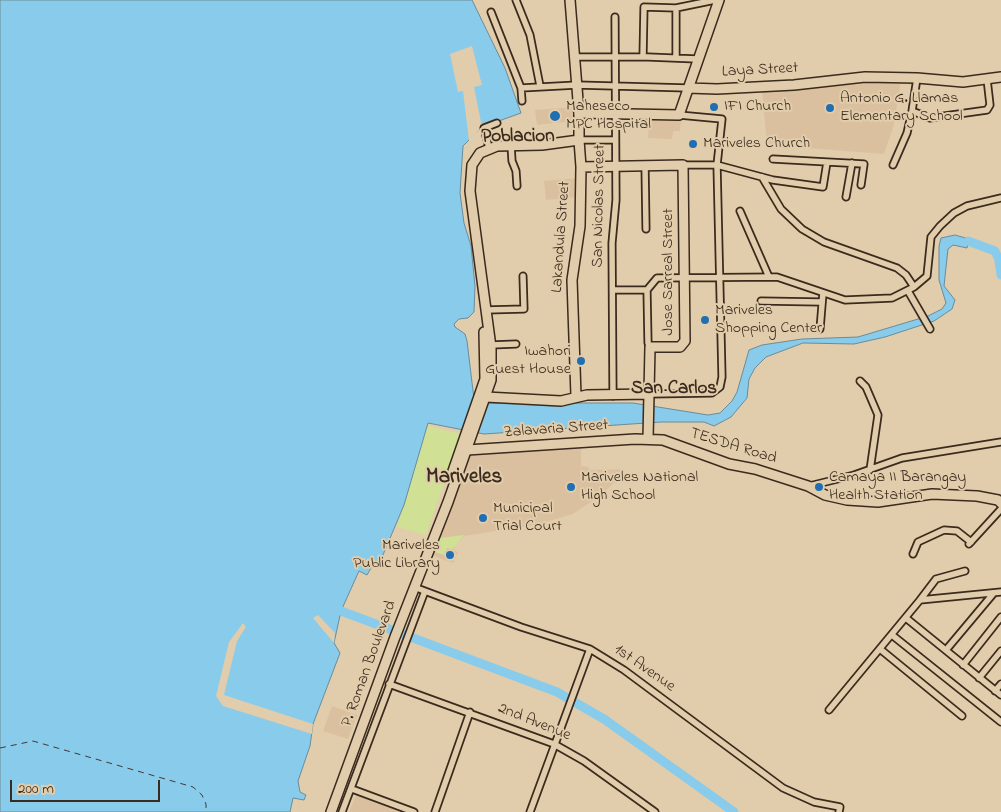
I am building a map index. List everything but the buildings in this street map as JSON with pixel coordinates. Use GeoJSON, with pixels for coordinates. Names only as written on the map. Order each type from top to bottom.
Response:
{"type":"FeatureCollection","features":[{"type":"Feature","properties":{"kind":"street"},"geometry":{"type":"LineString","coordinates":[[516,0],[530,35],[540,86]]}},
{"type":"Feature","properties":{"kind":"street","name":"Lakandula Street"},"geometry":{"type":"LineString","coordinates":[[570,0],[580,112],[581,168],[580,226],[572,280],[576,396]]}},
{"type":"Feature","properties":{"kind":"street"},"geometry":{"type":"LineString","coordinates":[[643,57],[644,8],[676,8],[715,0]]}},
{"type":"Feature","properties":{"kind":"street"},"geometry":{"type":"LineString","coordinates":[[679,115],[719,0]]}},
{"type":"Feature","properties":{"kind":"street"},"geometry":{"type":"LineString","coordinates":[[676,8],[676,58]]}},
{"type":"Feature","properties":{"kind":"street"},"geometry":{"type":"LineString","coordinates":[[492,12],[520,88],[522,101]]}},
{"type":"Feature","properties":{"kind":"street","name":"San Nicolas Street"},"geometry":{"type":"LineString","coordinates":[[613,396],[612,243],[616,200],[614,140],[615,17]]}},
{"type":"Feature","properties":{"kind":"street"},"geometry":{"type":"LineString","coordinates":[[575,57],[615,56],[697,59]]}},
{"type":"Feature","properties":{"kind":"street","name":"Laya Street"},"geometry":{"type":"LineString","coordinates":[[520,88],[577,85],[717,89],[794,85],[865,77],[917,78],[963,82],[1001,77]]}},
{"type":"Feature","properties":{"kind":"street"},"geometry":{"type":"LineString","coordinates":[[893,165],[907,133],[917,78]]}},
{"type":"Feature","properties":{"kind":"street"},"geometry":{"type":"LineString","coordinates":[[912,111],[919,116],[930,118],[987,110],[990,105],[987,79]]}},
{"type":"Feature","properties":{"kind":"street"},"geometry":{"type":"LineString","coordinates":[[483,399],[561,401],[576,396],[708,393],[718,390],[722,377],[717,165],[722,119],[679,115],[580,112]]}},
{"type":"Feature","properties":{"kind":"street"},"geometry":{"type":"LineString","coordinates":[[498,123],[484,128],[489,148],[511,144],[542,145],[579,140],[614,140]]}},
{"type":"Feature","properties":{"kind":"street"},"geometry":{"type":"LineString","coordinates":[[511,144],[517,186]]}},
{"type":"Feature","properties":{"kind":"street","name":"P. Roman Boulevard"},"geometry":{"type":"LineString","coordinates":[[437,527],[442,499],[483,399],[492,368],[491,345],[470,191],[470,173],[476,158],[489,148]]}},
{"type":"Feature","properties":{"kind":"street"},"geometry":{"type":"LineString","coordinates":[[772,159],[864,164],[862,185]]}},
{"type":"Feature","properties":{"kind":"street"},"geometry":{"type":"LineString","coordinates":[[581,168],[645,165],[717,165],[762,177],[824,187],[826,162]]}},
{"type":"Feature","properties":{"kind":"street"},"geometry":{"type":"LineString","coordinates":[[846,198],[852,163]]}},
{"type":"Feature","properties":{"kind":"street"},"geometry":{"type":"LineString","coordinates":[[645,165],[646,229]]}},
{"type":"Feature","properties":{"kind":"street","name":"Jose Sarreal Street"},"geometry":{"type":"LineString","coordinates":[[650,347],[684,345],[683,165]]}},
{"type":"Feature","properties":{"kind":"street"},"geometry":{"type":"LineString","coordinates":[[762,177],[782,209],[802,229],[824,242],[897,268],[906,274],[914,287]]}},
{"type":"Feature","properties":{"kind":"street"},"geometry":{"type":"LineString","coordinates":[[648,439],[650,347],[648,343],[647,290],[657,278],[768,277],[795,282],[845,300],[892,298],[908,291],[927,276],[932,237],[940,226],[954,213],[967,206],[1001,198]]}},
{"type":"Feature","properties":{"kind":"street"},"geometry":{"type":"LineString","coordinates":[[740,211],[768,277]]}},
{"type":"Feature","properties":{"kind":"street"},"geometry":{"type":"LineString","coordinates":[[486,310],[524,309],[523,276]]}},
{"type":"Feature","properties":{"kind":"street"},"geometry":{"type":"LineString","coordinates":[[613,290],[647,290]]}},
{"type":"Feature","properties":{"kind":"street"},"geometry":{"type":"LineString","coordinates":[[908,291],[930,327]]}},
{"type":"Feature","properties":{"kind":"street"},"geometry":{"type":"LineString","coordinates":[[820,329],[823,293]]}},
{"type":"Feature","properties":{"kind":"street"},"geometry":{"type":"LineString","coordinates":[[762,301],[821,302]]}},
{"type":"Feature","properties":{"kind":"street","name":"P. Roman Boulevard"},"geometry":{"type":"LineString","coordinates":[[483,399],[486,368],[483,321],[486,310]]}},
{"type":"Feature","properties":{"kind":"street"},"geometry":{"type":"LineString","coordinates":[[491,345],[516,344]]}},
{"type":"Feature","properties":{"kind":"street"},"geometry":{"type":"LineString","coordinates":[[860,381],[869,393],[878,415],[870,470]]}},
{"type":"Feature","properties":{"kind":"street","name":"P. Roman Boulevard"},"geometry":{"type":"LineString","coordinates":[[331,812],[467,450],[468,437]]}},
{"type":"Feature","properties":{"kind":"street","name":"Zalavaria Street"},"geometry":{"type":"LineString","coordinates":[[467,450],[648,439]]}},
{"type":"Feature","properties":{"kind":"street","name":"TESDA Road"},"geometry":{"type":"LineString","coordinates":[[648,439],[663,440],[729,464],[808,486],[824,495],[847,500],[878,502],[932,494],[976,496],[998,500],[1001,503]]}},
{"type":"Feature","properties":{"kind":"street"},"geometry":{"type":"LineString","coordinates":[[808,486],[870,470],[902,458],[1001,442]]}},
{"type":"Feature","properties":{"kind":"street"},"geometry":{"type":"LineString","coordinates":[[912,554],[918,542],[944,530],[957,531],[970,543],[1001,509]]}},
{"type":"Feature","properties":{"kind":"street"},"geometry":{"type":"LineString","coordinates":[[830,710],[936,579],[965,571]]}},
{"type":"Feature","properties":{"kind":"street","name":"1st Avenue"},"geometry":{"type":"LineString","coordinates":[[414,587],[521,627],[590,649],[624,670],[783,788],[814,802],[840,810]]}},
{"type":"Feature","properties":{"kind":"street"},"geometry":{"type":"LineString","coordinates":[[343,810],[405,640],[425,591]]}},
{"type":"Feature","properties":{"kind":"street"},"geometry":{"type":"LineString","coordinates":[[920,600],[1001,592]]}},
{"type":"Feature","properties":{"kind":"street"},"geometry":{"type":"LineString","coordinates":[[946,650],[992,594]]}},
{"type":"Feature","properties":{"kind":"street"},"geometry":{"type":"LineString","coordinates":[[963,665],[1001,617]]}},
{"type":"Feature","properties":{"kind":"street"},"geometry":{"type":"LineString","coordinates":[[906,618],[1001,695]]}},
{"type":"Feature","properties":{"kind":"street"},"geometry":{"type":"LineString","coordinates":[[892,634],[1001,722]]}},
{"type":"Feature","properties":{"kind":"street"},"geometry":{"type":"LineString","coordinates":[[530,812],[590,649]]}},
{"type":"Feature","properties":{"kind":"street"},"geometry":{"type":"LineString","coordinates":[[880,649],[962,716]]}},
{"type":"Feature","properties":{"kind":"street"},"geometry":{"type":"LineString","coordinates":[[979,678],[1001,651]]}},
{"type":"Feature","properties":{"kind":"street","name":"2nd Avenue"},"geometry":{"type":"LineString","coordinates":[[389,684],[554,744],[584,761],[655,812]]}},
{"type":"Feature","properties":{"kind":"street"},"geometry":{"type":"LineString","coordinates":[[996,691],[1001,684]]}},
{"type":"Feature","properties":{"kind":"street"},"geometry":{"type":"LineString","coordinates":[[436,812],[470,712]]}},
{"type":"Feature","properties":{"kind":"street"},"geometry":{"type":"LineString","coordinates":[[352,789],[414,812]]}},
{"type":"Feature","properties":{"kind":"street"},"geometry":{"type":"LineString","coordinates":[[336,799],[343,810]]}},
{"type":"Feature","properties":{"kind":"shaded area","name":"Antonio G. Llamas Elementary School"},"geometry":{"type":"Polygon","coordinates":[[[891,79],[901,80],[894,125],[884,154],[767,145],[762,90],[891,79]]]}},
{"type":"Feature","properties":{"kind":"shaded area","name":"Maheseco MPC Hospital"},"geometry":{"type":"Polygon","coordinates":[[[574,107],[574,121],[537,125],[535,110],[574,107]]]}},
{"type":"Feature","properties":{"kind":"shaded area"},"geometry":{"type":"Polygon","coordinates":[[[649,117],[681,119],[680,131],[673,131],[672,139],[648,138],[649,117]]]}},
{"type":"Feature","properties":{"kind":"shaded area"},"geometry":{"type":"Polygon","coordinates":[[[577,178],[577,197],[546,200],[544,181],[577,178]]]}},
{"type":"Feature","properties":{"kind":"shaded area"},"geometry":{"type":"Polygon","coordinates":[[[581,445],[581,466],[588,467],[590,470],[624,469],[619,478],[601,495],[573,514],[535,525],[464,536],[455,546],[454,550],[458,552],[453,563],[431,555],[468,456],[581,445]]]}},
{"type":"Feature","properties":{"kind":"shaded area"},"geometry":{"type":"Polygon","coordinates":[[[332,706],[357,715],[348,739],[323,731],[332,706]]]}},
{"type":"Feature","properties":{"kind":"shaded area"},"geometry":{"type":"Polygon","coordinates":[[[356,795],[403,812],[349,812],[356,795]]]}},
{"type":"Feature","properties":{"kind":"green space"},"geometry":{"type":"Polygon","coordinates":[[[428,426],[461,434],[426,535],[397,527],[428,426]]]}},
{"type":"Feature","properties":{"kind":"green space"},"geometry":{"type":"Polygon","coordinates":[[[464,535],[453,549],[447,548],[444,555],[435,552],[440,538],[464,535]]]}},
{"type":"Feature","properties":{"kind":"water"},"geometry":{"type":"Polygon","coordinates":[[[0,0],[472,0],[505,68],[521,113],[482,127],[463,146],[460,193],[464,223],[471,246],[475,286],[474,312],[468,318],[459,319],[454,324],[455,327],[465,334],[467,341],[474,399],[488,403],[633,403],[708,415],[720,413],[732,401],[737,392],[749,350],[762,345],[802,339],[858,337],[928,316],[942,309],[946,303],[939,280],[939,246],[941,238],[955,235],[969,239],[967,248],[953,245],[948,249],[944,286],[955,300],[952,309],[934,321],[885,337],[854,344],[803,343],[766,357],[755,368],[749,379],[747,398],[731,417],[714,426],[704,422],[661,422],[484,434],[428,423],[404,505],[380,562],[375,561],[367,575],[359,571],[341,611],[334,643],[340,653],[313,724],[310,746],[298,781],[300,792],[306,795],[304,800],[293,798],[290,812],[0,812],[0,0]]]}},
{"type":"Feature","properties":{"kind":"pier"},"geometry":{"type":"Polygon","coordinates":[[[472,46],[482,85],[474,87],[482,127],[469,141],[463,91],[458,92],[450,54],[472,46]]]}},
{"type":"Feature","properties":{"kind":"pier"},"geometry":{"type":"Polygon","coordinates":[[[318,615],[335,633],[334,643],[313,618],[318,615]]]}},
{"type":"Feature","properties":{"kind":"pier"},"geometry":{"type":"Polygon","coordinates":[[[243,623],[246,627],[237,641],[224,695],[313,724],[312,734],[223,706],[216,696],[229,642],[243,623]]]}},
{"type":"Feature","properties":{"kind":"waterway"},"geometry":{"type":"LineString","coordinates":[[968,241],[995,251],[999,260],[1001,275]]}},
{"type":"Feature","properties":{"kind":"waterway"},"geometry":{"type":"LineString","coordinates":[[341,611],[557,692],[604,719],[734,812]]}},
{"type":"Feature","properties":{"kind":"ferry route"},"geometry":{"type":"LineString","coordinates":[[0,748],[33,741],[193,787],[202,795],[206,804],[206,812]]}},
{"type":"Feature","properties":{"kind":"place","name":"IFI Church"},"geometry":{"type":"Point","coordinates":[714,107]}},
{"type":"Feature","properties":{"kind":"place","name":"Antonio G. Llamas Elementary School"},"geometry":{"type":"Point","coordinates":[830,108]}},
{"type":"Feature","properties":{"kind":"place","name":"Maheseco MPC Hospital"},"geometry":{"type":"Point","coordinates":[555,116]}},
{"type":"Feature","properties":{"kind":"place","name":"Mariveles Church"},"geometry":{"type":"Point","coordinates":[693,144]}},
{"type":"Feature","properties":{"kind":"place","name":"Mariveles Shopping Center"},"geometry":{"type":"Point","coordinates":[705,320]}},
{"type":"Feature","properties":{"kind":"place","name":"Iwahori Guest House"},"geometry":{"type":"Point","coordinates":[581,361]}},
{"type":"Feature","properties":{"kind":"place","name":"Mariveles National High School"},"geometry":{"type":"Point","coordinates":[571,487]}},
{"type":"Feature","properties":{"kind":"place","name":"Camaya II Barangay Health Station"},"geometry":{"type":"Point","coordinates":[819,487]}},
{"type":"Feature","properties":{"kind":"place","name":"Municipal Trial Court"},"geometry":{"type":"Point","coordinates":[483,518]}},
{"type":"Feature","properties":{"kind":"place","name":"Mariveles Public Library"},"geometry":{"type":"Point","coordinates":[450,555]}},
{"type":"Feature","properties":{"kind":"district","name":"Poblacion"},"geometry":{"type":"Point","coordinates":[518,138]}},
{"type":"Feature","properties":{"kind":"district","name":"San Carlos"},"geometry":{"type":"Point","coordinates":[674,390]}},
{"type":"Feature","properties":{"kind":"district","name":"Mariveles"},"geometry":{"type":"Point","coordinates":[464,479]}}]}
